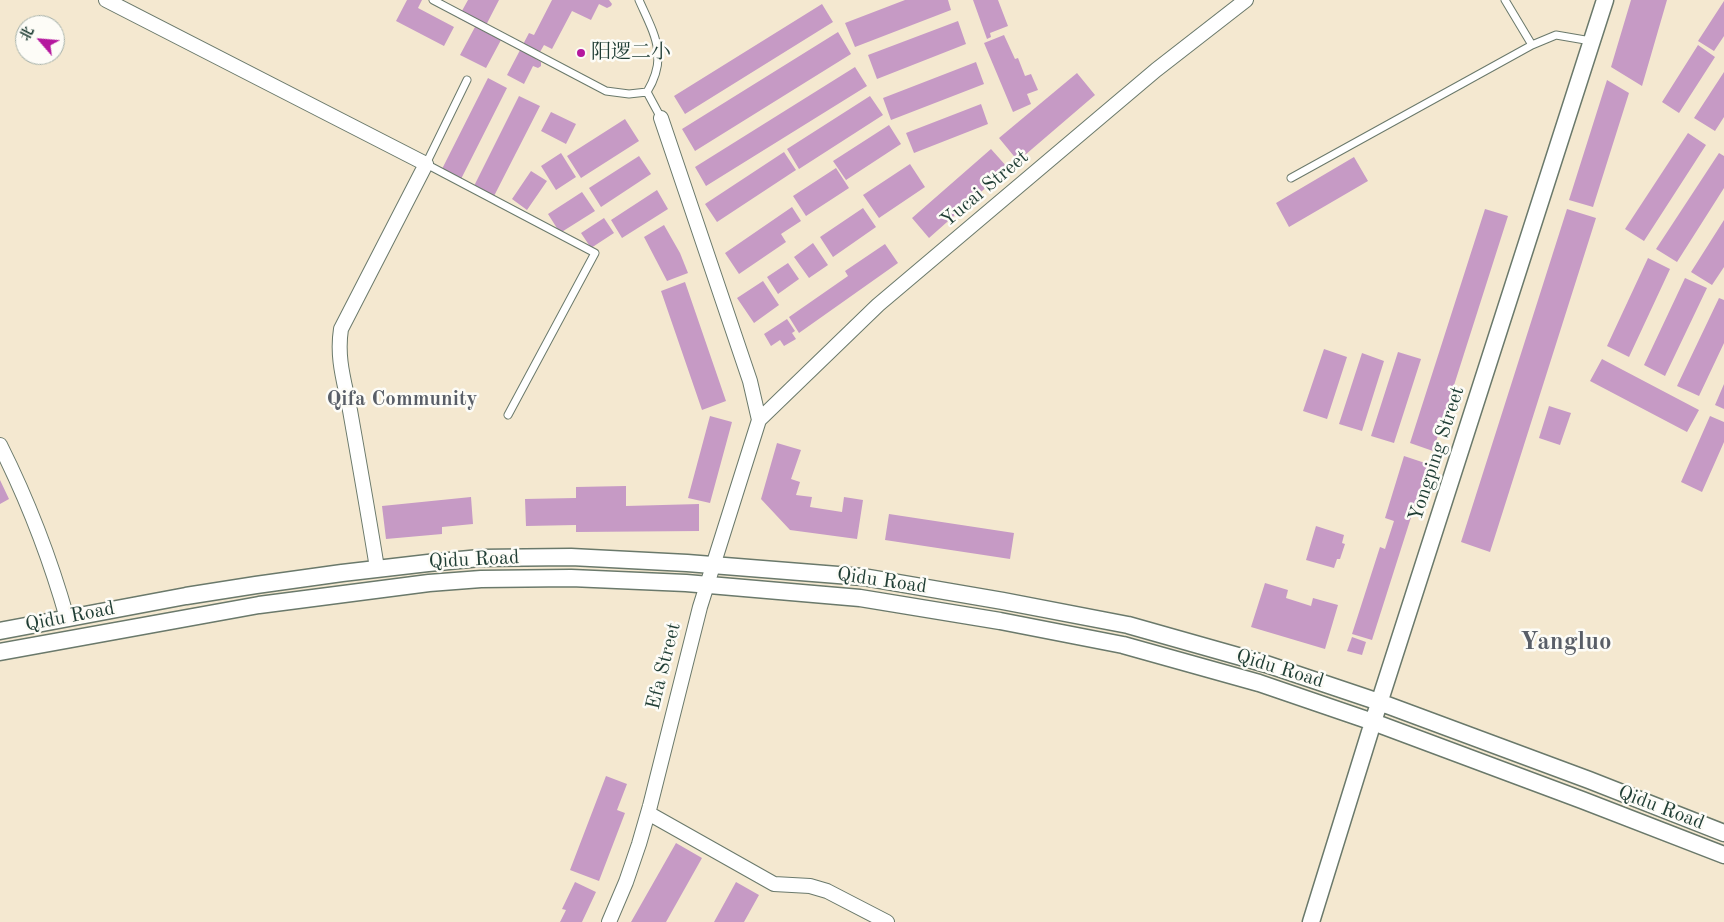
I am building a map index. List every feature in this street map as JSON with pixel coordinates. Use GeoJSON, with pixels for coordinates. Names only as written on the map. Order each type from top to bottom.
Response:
{"type":"FeatureCollection","features":[{"type":"Feature","properties":{"kind":"street"},"geometry":{"type":"LineString","coordinates":[[106,0],[426,164],[341,329],[339,343],[339,362],[350,411],[377,568]]}},
{"type":"Feature","properties":{"kind":"street","name":"Yucai Street"},"geometry":{"type":"LineString","coordinates":[[759,420],[878,305],[1156,70],[1246,0]]}},
{"type":"Feature","properties":{"kind":"street","name":"Yongping Street"},"geometry":{"type":"LineString","coordinates":[[1311,922],[1379,702],[1605,0]]}},
{"type":"Feature","properties":{"kind":"street"},"geometry":{"type":"LineString","coordinates":[[661,118],[750,381],[759,420]]}},
{"type":"Feature","properties":{"kind":"street","name":"Efa Street"},"geometry":{"type":"LineString","coordinates":[[609,922],[629,874],[648,813],[700,607],[759,420]]}},
{"type":"Feature","properties":{"kind":"street"},"geometry":{"type":"LineString","coordinates":[[0,444],[35,520],[67,618]]}},
{"type":"Feature","properties":{"kind":"street","name":"Qidu Road"},"geometry":{"type":"LineString","coordinates":[[0,631],[230,589],[377,568],[471,559],[571,557],[713,564],[863,577],[1128,625],[1266,664],[1379,702],[1589,780],[1724,833]]}},
{"type":"Feature","properties":{"kind":"street","name":"Qidu Road"},"geometry":{"type":"LineString","coordinates":[[0,652],[258,605],[430,583],[532,578],[707,584],[860,598],[1000,621],[1123,645],[1260,683],[1373,722],[1724,855]]}},
{"type":"Feature","properties":{"kind":"street"},"geometry":{"type":"LineString","coordinates":[[648,813],[774,884],[810,886],[826,891],[887,922]]}},
{"type":"Feature","properties":{"kind":"lane"},"geometry":{"type":"LineString","coordinates":[[434,0],[606,90],[618,94],[647,92]]}},
{"type":"Feature","properties":{"kind":"lane"},"geometry":{"type":"LineString","coordinates":[[638,0],[656,38],[659,50],[657,72],[647,92]]}},
{"type":"Feature","properties":{"kind":"lane"},"geometry":{"type":"LineString","coordinates":[[1505,0],[1532,45]]}},
{"type":"Feature","properties":{"kind":"lane"},"geometry":{"type":"LineString","coordinates":[[1291,178],[1532,45],[1556,35],[1592,41]]}},
{"type":"Feature","properties":{"kind":"lane"},"geometry":{"type":"LineString","coordinates":[[467,80],[426,164],[595,253],[508,416]]}},
{"type":"Feature","properties":{"kind":"lane"},"geometry":{"type":"LineString","coordinates":[[647,92],[661,118]]}},
{"type":"Feature","properties":{"kind":"building"},"geometry":{"type":"Polygon","coordinates":[[[407,0],[422,0],[418,8],[454,27],[444,46],[396,21],[407,0]]]}},
{"type":"Feature","properties":{"kind":"building"},"geometry":{"type":"Polygon","coordinates":[[[468,0],[499,0],[483,31],[501,40],[486,68],[460,55],[475,27],[458,18],[468,0]]]}},
{"type":"Feature","properties":{"kind":"building"},"geometry":{"type":"Polygon","coordinates":[[[552,0],[609,0],[612,4],[607,8],[599,4],[591,20],[572,11],[552,49],[544,45],[536,59],[541,62],[541,66],[538,68],[533,66],[524,84],[507,75],[529,33],[534,35],[552,0]]]}},
{"type":"Feature","properties":{"kind":"building"},"geometry":{"type":"Polygon","coordinates":[[[905,0],[948,0],[951,10],[855,47],[845,23],[905,0]]]}},
{"type":"Feature","properties":{"kind":"building"},"geometry":{"type":"Polygon","coordinates":[[[973,0],[998,0],[1008,26],[990,33],[991,37],[987,39],[973,0]]]}},
{"type":"Feature","properties":{"kind":"building"},"geometry":{"type":"Polygon","coordinates":[[[1631,0],[1667,0],[1642,86],[1611,67],[1631,0]]]}},
{"type":"Feature","properties":{"kind":"building"},"geometry":{"type":"Polygon","coordinates":[[[1724,1],[1724,36],[1714,51],[1698,41],[1724,1]]]}},
{"type":"Feature","properties":{"kind":"building"},"geometry":{"type":"Polygon","coordinates":[[[822,4],[833,22],[685,114],[674,96],[822,4]]]}},
{"type":"Feature","properties":{"kind":"building"},"geometry":{"type":"Polygon","coordinates":[[[958,21],[966,44],[877,79],[868,55],[958,21]]]}},
{"type":"Feature","properties":{"kind":"building"},"geometry":{"type":"Polygon","coordinates":[[[838,32],[851,54],[695,151],[682,129],[838,32]]]}},
{"type":"Feature","properties":{"kind":"building"},"geometry":{"type":"Polygon","coordinates":[[[1004,35],[1015,59],[1018,58],[1025,76],[1031,74],[1038,90],[1027,94],[1031,104],[1013,112],[984,43],[1004,35]]]}},
{"type":"Feature","properties":{"kind":"building"},"geometry":{"type":"Polygon","coordinates":[[[1698,45],[1715,57],[1679,113],[1662,102],[1698,45]]]}},
{"type":"Feature","properties":{"kind":"building"},"geometry":{"type":"Polygon","coordinates":[[[976,62],[984,84],[891,120],[883,98],[976,62]]]}},
{"type":"Feature","properties":{"kind":"building"},"geometry":{"type":"Polygon","coordinates":[[[855,67],[867,86],[706,186],[695,167],[855,67]]]}},
{"type":"Feature","properties":{"kind":"building"},"geometry":{"type":"Polygon","coordinates":[[[1724,72],[1724,117],[1715,131],[1694,118],[1724,72]]]}},
{"type":"Feature","properties":{"kind":"building"},"geometry":{"type":"Polygon","coordinates":[[[1077,73],[1095,95],[1018,161],[999,138],[1077,73]]]}},
{"type":"Feature","properties":{"kind":"building"},"geometry":{"type":"Polygon","coordinates":[[[488,78],[507,88],[461,179],[442,169],[488,78]]]}},
{"type":"Feature","properties":{"kind":"building"},"geometry":{"type":"Polygon","coordinates":[[[1607,80],[1629,93],[1593,207],[1569,200],[1607,80]]]}},
{"type":"Feature","properties":{"kind":"building"},"geometry":{"type":"Polygon","coordinates":[[[519,96],[540,106],[494,196],[474,186],[519,96]]]}},
{"type":"Feature","properties":{"kind":"building"},"geometry":{"type":"Polygon","coordinates":[[[870,96],[883,115],[799,169],[787,149],[870,96]]]}},
{"type":"Feature","properties":{"kind":"building"},"geometry":{"type":"Polygon","coordinates":[[[981,104],[988,124],[914,153],[906,133],[981,104]]]}},
{"type":"Feature","properties":{"kind":"building"},"geometry":{"type":"Polygon","coordinates":[[[551,112],[576,124],[566,144],[541,131],[551,112]]]}},
{"type":"Feature","properties":{"kind":"building"},"geometry":{"type":"Polygon","coordinates":[[[625,119],[639,141],[581,178],[567,156],[625,119]]]}},
{"type":"Feature","properties":{"kind":"building"},"geometry":{"type":"Polygon","coordinates":[[[889,125],[901,144],[846,180],[833,161],[889,125]]]}},
{"type":"Feature","properties":{"kind":"building"},"geometry":{"type":"Polygon","coordinates":[[[1688,133],[1706,145],[1644,241],[1625,229],[1688,133]]]}},
{"type":"Feature","properties":{"kind":"building"},"geometry":{"type":"Polygon","coordinates":[[[991,149],[1008,168],[929,238],[912,218],[991,149]]]}},
{"type":"Feature","properties":{"kind":"building"},"geometry":{"type":"Polygon","coordinates":[[[784,152],[796,170],[717,222],[705,204],[784,152]]]}},
{"type":"Feature","properties":{"kind":"building"},"geometry":{"type":"Polygon","coordinates":[[[561,153],[576,177],[556,190],[541,166],[561,153]]]}},
{"type":"Feature","properties":{"kind":"building"},"geometry":{"type":"Polygon","coordinates":[[[1719,153],[1724,156],[1724,188],[1677,262],[1656,249],[1719,153]]]}},
{"type":"Feature","properties":{"kind":"building"},"geometry":{"type":"Polygon","coordinates":[[[639,156],[651,174],[601,207],[589,188],[639,156]]]}},
{"type":"Feature","properties":{"kind":"building"},"geometry":{"type":"Polygon","coordinates":[[[1354,157],[1368,181],[1289,227],[1276,203],[1354,157]]]}},
{"type":"Feature","properties":{"kind":"building"},"geometry":{"type":"Polygon","coordinates":[[[910,164],[925,187],[879,218],[863,195],[910,164]]]}},
{"type":"Feature","properties":{"kind":"building"},"geometry":{"type":"Polygon","coordinates":[[[836,168],[849,188],[806,216],[793,196],[836,168]]]}},
{"type":"Feature","properties":{"kind":"building"},"geometry":{"type":"Polygon","coordinates":[[[531,171],[547,181],[527,210],[512,199],[531,171]]]}},
{"type":"Feature","properties":{"kind":"building"},"geometry":{"type":"Polygon","coordinates":[[[657,190],[668,209],[622,238],[611,220],[657,190]]]}},
{"type":"Feature","properties":{"kind":"building"},"geometry":{"type":"Polygon","coordinates":[[[582,192],[595,211],[560,233],[548,214],[582,192]]]}},
{"type":"Feature","properties":{"kind":"building"},"geometry":{"type":"Polygon","coordinates":[[[792,207],[801,221],[781,234],[786,242],[739,274],[725,253],[792,207]]]}},
{"type":"Feature","properties":{"kind":"building"},"geometry":{"type":"Polygon","coordinates":[[[863,208],[876,227],[833,257],[820,237],[863,208]]]}},
{"type":"Feature","properties":{"kind":"building"},"geometry":{"type":"Polygon","coordinates":[[[1485,209],[1508,216],[1433,451],[1410,443],[1485,209]]]}},
{"type":"Feature","properties":{"kind":"building"},"geometry":{"type":"Polygon","coordinates":[[[1567,209],[1596,218],[1490,552],[1461,542],[1567,209]]]}},
{"type":"Feature","properties":{"kind":"building"},"geometry":{"type":"Polygon","coordinates":[[[604,218],[614,233],[591,248],[581,233],[604,218]]]}},
{"type":"Feature","properties":{"kind":"building"},"geometry":{"type":"Polygon","coordinates":[[[1724,220],[1724,267],[1712,285],[1691,272],[1724,220]]]}},
{"type":"Feature","properties":{"kind":"building"},"geometry":{"type":"Polygon","coordinates":[[[664,225],[680,253],[688,273],[667,281],[644,237],[664,225]]]}},
{"type":"Feature","properties":{"kind":"building"},"geometry":{"type":"Polygon","coordinates":[[[813,243],[828,265],[809,278],[794,257],[813,243]]]}},
{"type":"Feature","properties":{"kind":"building"},"geometry":{"type":"Polygon","coordinates":[[[885,244],[898,263],[799,333],[789,317],[848,276],[845,271],[885,244]]]}},
{"type":"Feature","properties":{"kind":"building"},"geometry":{"type":"Polygon","coordinates":[[[1648,258],[1670,269],[1629,357],[1607,346],[1648,258]]]}},
{"type":"Feature","properties":{"kind":"building"},"geometry":{"type":"Polygon","coordinates":[[[788,263],[799,279],[778,294],[767,277],[788,263]]]}},
{"type":"Feature","properties":{"kind":"building"},"geometry":{"type":"Polygon","coordinates":[[[1685,278],[1707,288],[1665,376],[1644,365],[1685,278]]]}},
{"type":"Feature","properties":{"kind":"building"},"geometry":{"type":"Polygon","coordinates":[[[763,281],[779,305],[754,323],[737,298],[763,281]]]}},
{"type":"Feature","properties":{"kind":"building"},"geometry":{"type":"Polygon","coordinates":[[[685,282],[726,401],[702,410],[661,291],[685,282]]]}},
{"type":"Feature","properties":{"kind":"building"},"geometry":{"type":"Polygon","coordinates":[[[1719,298],[1724,300],[1724,343],[1699,396],[1677,386],[1719,298]]]}},
{"type":"Feature","properties":{"kind":"building"},"geometry":{"type":"Polygon","coordinates":[[[787,319],[795,331],[792,333],[796,339],[784,346],[780,340],[771,346],[764,334],[787,319]]]}},
{"type":"Feature","properties":{"kind":"building"},"geometry":{"type":"Polygon","coordinates":[[[1324,349],[1347,357],[1327,419],[1303,411],[1324,349]]]}},
{"type":"Feature","properties":{"kind":"building"},"geometry":{"type":"Polygon","coordinates":[[[1398,352],[1421,359],[1394,443],[1371,436],[1398,352]]]}},
{"type":"Feature","properties":{"kind":"building"},"geometry":{"type":"Polygon","coordinates":[[[1362,353],[1384,361],[1362,431],[1339,424],[1362,353]]]}},
{"type":"Feature","properties":{"kind":"building"},"geometry":{"type":"Polygon","coordinates":[[[1602,359],[1699,410],[1687,432],[1590,381],[1602,359]]]}},
{"type":"Feature","properties":{"kind":"building"},"geometry":{"type":"Polygon","coordinates":[[[1724,384],[1724,409],[1715,405],[1724,384]]]}},
{"type":"Feature","properties":{"kind":"building"},"geometry":{"type":"Polygon","coordinates":[[[1549,406],[1571,413],[1560,445],[1539,438],[1549,406]]]}},
{"type":"Feature","properties":{"kind":"building"},"geometry":{"type":"Polygon","coordinates":[[[710,416],[732,422],[710,503],[688,498],[710,416]]]}},
{"type":"Feature","properties":{"kind":"building"},"geometry":{"type":"Polygon","coordinates":[[[1710,416],[1724,422],[1724,442],[1702,492],[1681,482],[1710,416]]]}},
{"type":"Feature","properties":{"kind":"building"},"geometry":{"type":"Polygon","coordinates":[[[777,443],[801,450],[791,479],[800,482],[796,495],[812,497],[810,507],[842,512],[844,497],[863,500],[857,539],[790,530],[761,499],[777,443]]]}},
{"type":"Feature","properties":{"kind":"building"},"geometry":{"type":"Polygon","coordinates":[[[1404,456],[1428,464],[1372,640],[1352,634],[1380,547],[1385,549],[1394,521],[1385,518],[1404,456]]]}},
{"type":"Feature","properties":{"kind":"building"},"geometry":{"type":"Polygon","coordinates":[[[0,480],[9,499],[0,504],[0,480]]]}},
{"type":"Feature","properties":{"kind":"building"},"geometry":{"type":"Polygon","coordinates":[[[626,486],[626,506],[699,504],[699,531],[576,532],[576,525],[526,526],[525,499],[576,498],[576,487],[626,486]]]}},
{"type":"Feature","properties":{"kind":"building"},"geometry":{"type":"Polygon","coordinates":[[[471,497],[473,524],[442,527],[442,534],[386,539],[382,506],[471,497]]]}},
{"type":"Feature","properties":{"kind":"building"},"geometry":{"type":"Polygon","coordinates":[[[889,514],[1014,533],[1010,559],[885,540],[889,514]]]}},
{"type":"Feature","properties":{"kind":"building"},"geometry":{"type":"Polygon","coordinates":[[[1316,526],[1344,535],[1342,543],[1345,544],[1340,559],[1337,559],[1334,568],[1306,560],[1316,526]]]}},
{"type":"Feature","properties":{"kind":"building"},"geometry":{"type":"Polygon","coordinates":[[[1265,583],[1288,590],[1286,598],[1311,606],[1313,598],[1338,605],[1325,649],[1251,627],[1265,583]]]}},
{"type":"Feature","properties":{"kind":"building"},"geometry":{"type":"Polygon","coordinates":[[[1352,637],[1366,642],[1362,655],[1347,651],[1352,637]]]}},
{"type":"Feature","properties":{"kind":"building"},"geometry":{"type":"Polygon","coordinates":[[[606,776],[627,784],[617,810],[625,813],[599,881],[570,870],[606,776]]]}},
{"type":"Feature","properties":{"kind":"building"},"geometry":{"type":"Polygon","coordinates":[[[676,843],[702,858],[666,922],[631,922],[676,843]]]}},
{"type":"Feature","properties":{"kind":"building"},"geometry":{"type":"Polygon","coordinates":[[[575,882],[596,892],[582,922],[560,922],[566,910],[562,909],[575,882]]]}},
{"type":"Feature","properties":{"kind":"building"},"geometry":{"type":"Polygon","coordinates":[[[736,882],[759,895],[744,922],[714,922],[736,882]]]}},
{"type":"Feature","properties":{"kind":"place","name":"阳逻二小"},"geometry":{"type":"Point","coordinates":[581,53]}},
{"type":"Feature","properties":{"kind":"district","name":"Qifa Community"},"geometry":{"type":"Point","coordinates":[402,399]}},
{"type":"Feature","properties":{"kind":"district","name":"Yangluo"},"geometry":{"type":"Point","coordinates":[1566,642]}}]}
